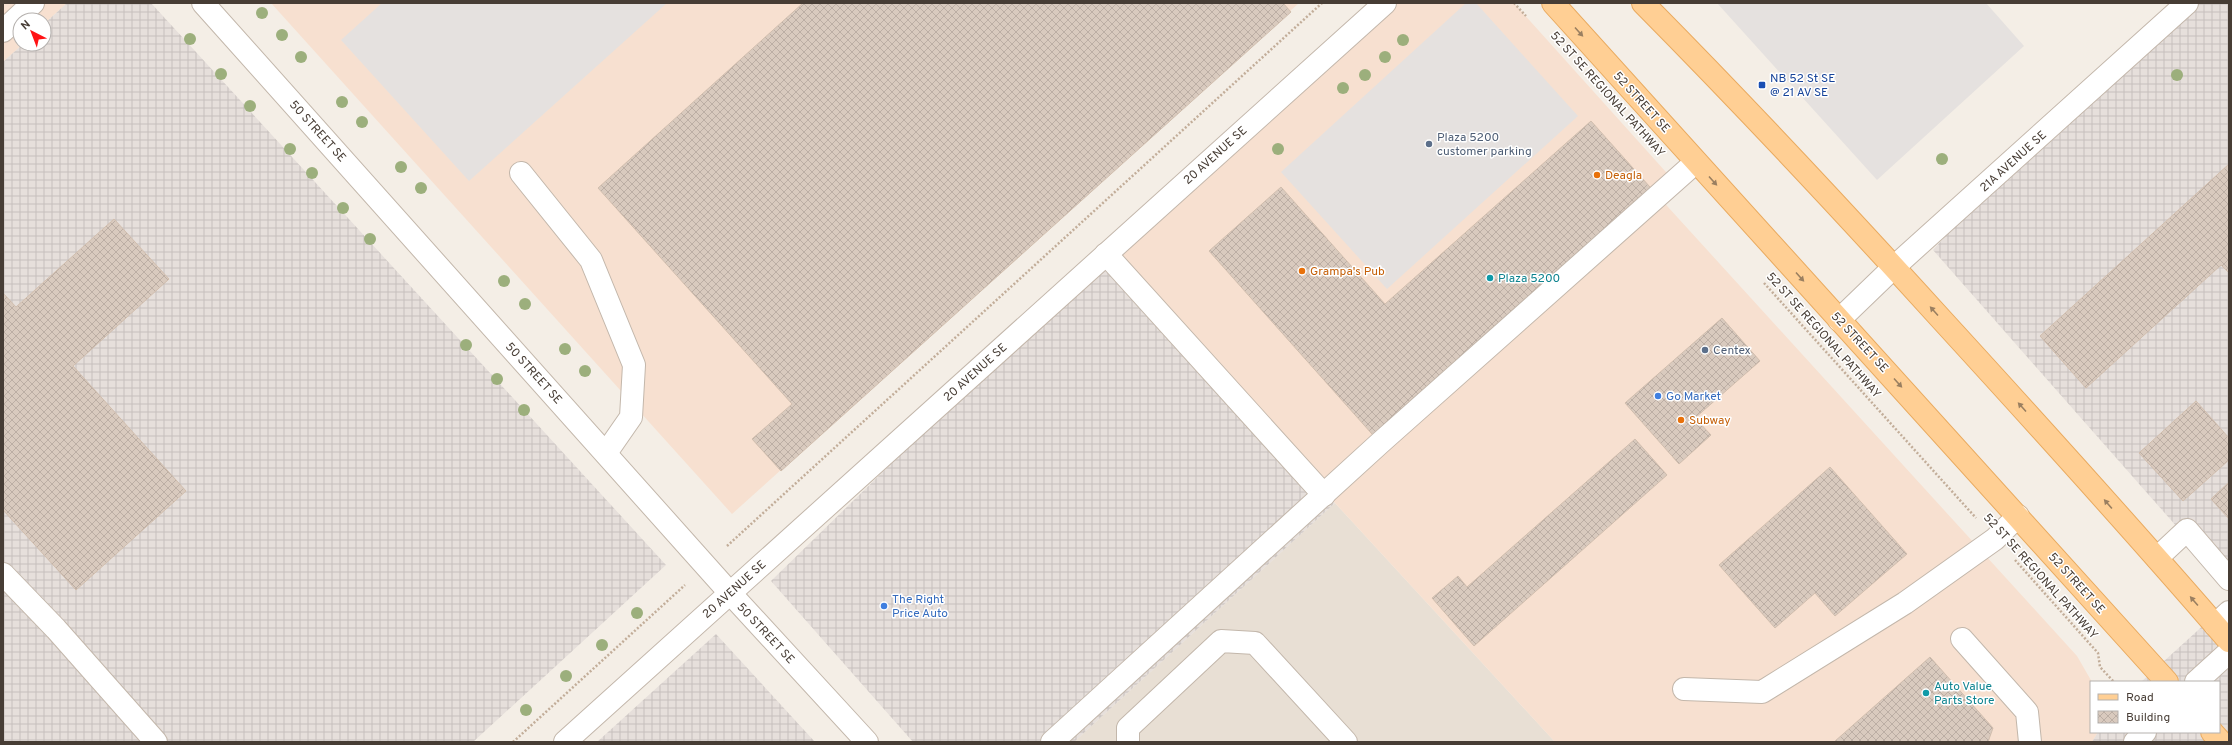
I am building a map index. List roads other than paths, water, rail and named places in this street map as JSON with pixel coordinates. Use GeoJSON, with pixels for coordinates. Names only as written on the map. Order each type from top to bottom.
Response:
{"type":"FeatureCollection","features":[{"type":"Feature","properties":{"kind":"main road","name":"52 STREET SE"},"geometry":{"type":"LineString","coordinates":[[1553,3],[2166,681]]}},
{"type":"Feature","properties":{"kind":"main road"},"geometry":{"type":"LineString","coordinates":[[1643,3],[1741,102],[1894,267],[2052,440],[2157,558],[2222,618],[2229,641]]}},
{"type":"Feature","properties":{"kind":"main road"},"geometry":{"type":"LineString","coordinates":[[2213,733],[2221,742]]}},
{"type":"Feature","properties":{"kind":"street"},"geometry":{"type":"LineString","coordinates":[[3,30],[33,3]]}},
{"type":"Feature","properties":{"kind":"street","name":"50 STREET SE"},"geometry":{"type":"LineString","coordinates":[[203,3],[730,593],[867,742]]}},
{"type":"Feature","properties":{"kind":"street","name":"20 AVENUE SE"},"geometry":{"type":"LineString","coordinates":[[565,742],[1385,3]]}},
{"type":"Feature","properties":{"kind":"street","name":"21A AVENUE SE"},"geometry":{"type":"LineString","coordinates":[[1839,320],[1894,267],[2187,3]]}},
{"type":"Feature","properties":{"kind":"street"},"geometry":{"type":"LineString","coordinates":[[1052,742],[1324,495],[1696,162]]}},
{"type":"Feature","properties":{"kind":"street"},"geometry":{"type":"LineString","coordinates":[[521,172],[592,260],[634,365],[631,417],[606,453]]}},
{"type":"Feature","properties":{"kind":"street"},"geometry":{"type":"LineString","coordinates":[[1106,254],[1324,495]]}},
{"type":"Feature","properties":{"kind":"street"},"geometry":{"type":"LineString","coordinates":[[1684,689],[1762,692],[1906,603],[1995,539],[2018,516]]}},
{"type":"Feature","properties":{"kind":"street"},"geometry":{"type":"LineString","coordinates":[[2157,558],[2187,530],[2229,579]]}},
{"type":"Feature","properties":{"kind":"street"},"geometry":{"type":"LineString","coordinates":[[3,574],[56,629],[156,742]]}},
{"type":"Feature","properties":{"kind":"street"},"geometry":{"type":"LineString","coordinates":[[1962,639],[2027,712],[2030,742]]}},
{"type":"Feature","properties":{"kind":"street"},"geometry":{"type":"LineString","coordinates":[[1128,742],[1128,728],[1221,641],[1255,643],[1346,742]]}},
{"type":"Feature","properties":{"kind":"street"},"geometry":{"type":"LineString","coordinates":[[2197,681],[2229,652]]}},
{"type":"Feature","properties":{"kind":"street"},"geometry":{"type":"LineString","coordinates":[[2135,742],[2144,733]]}},
{"type":"Feature","properties":{"kind":"place","name":"NB 52 St SE @ 21 AV SE"},"geometry":{"type":"Point","coordinates":[1762,85]}},
{"type":"Feature","properties":{"kind":"place","name":"Plaza 5200 customer parking"},"geometry":{"type":"Point","coordinates":[1429,144]}},
{"type":"Feature","properties":{"kind":"place","name":"Deagla"},"geometry":{"type":"Point","coordinates":[1597,175]}},
{"type":"Feature","properties":{"kind":"place","name":"Grampa's Pub"},"geometry":{"type":"Point","coordinates":[1302,271]}},
{"type":"Feature","properties":{"kind":"place","name":"Plaza 5200"},"geometry":{"type":"Point","coordinates":[1490,278]}},
{"type":"Feature","properties":{"kind":"place","name":"Centex"},"geometry":{"type":"Point","coordinates":[1705,350]}},
{"type":"Feature","properties":{"kind":"place","name":"Go Market"},"geometry":{"type":"Point","coordinates":[1658,396]}},
{"type":"Feature","properties":{"kind":"place","name":"Subway"},"geometry":{"type":"Point","coordinates":[1681,420]}},
{"type":"Feature","properties":{"kind":"place","name":"The Right Price Auto"},"geometry":{"type":"Point","coordinates":[884,606]}},
{"type":"Feature","properties":{"kind":"place","name":"Auto Value Parts Store"},"geometry":{"type":"Point","coordinates":[1926,693]}}]}
